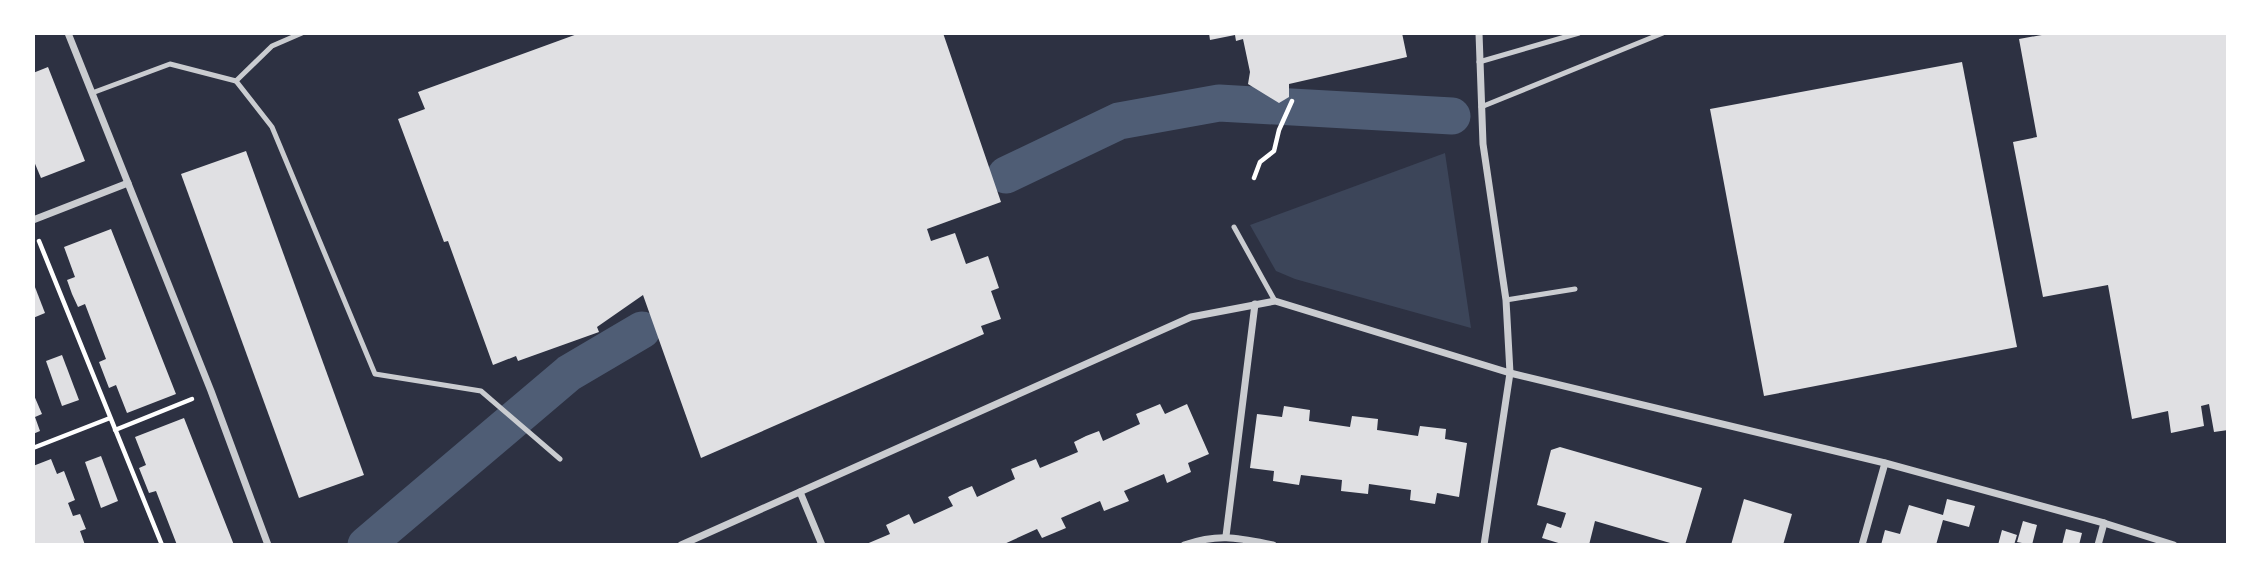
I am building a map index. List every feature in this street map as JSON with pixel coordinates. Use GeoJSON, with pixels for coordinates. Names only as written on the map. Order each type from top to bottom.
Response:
{"type":"FeatureCollection","features":[{"type":"Feature","properties":{"kind":"street"},"geometry":{"type":"LineString","coordinates":[[68,33],[211,391],[268,545]]}},
{"type":"Feature","properties":{"kind":"street"},"geometry":{"type":"LineString","coordinates":[[1479,33],[1483,145],[1506,300],[1510,373],[1484,545]]}},
{"type":"Feature","properties":{"kind":"street"},"geometry":{"type":"LineString","coordinates":[[33,220],[128,183]]}},
{"type":"Feature","properties":{"kind":"street"},"geometry":{"type":"LineString","coordinates":[[681,545],[1191,317],[1275,301],[1510,373],[1885,463],[2174,545]]}},
{"type":"Feature","properties":{"kind":"street"},"geometry":{"type":"LineString","coordinates":[[1226,536],[1255,304]]}},
{"type":"Feature","properties":{"kind":"street"},"geometry":{"type":"LineString","coordinates":[[1862,545],[1885,463]]}},
{"type":"Feature","properties":{"kind":"street"},"geometry":{"type":"LineString","coordinates":[[800,492],[822,545]]}},
{"type":"Feature","properties":{"kind":"street"},"geometry":{"type":"LineString","coordinates":[[2098,545],[2104,523]]}},
{"type":"Feature","properties":{"kind":"street"},"geometry":{"type":"LineString","coordinates":[[1184,545],[1200,539],[1226,536],[1273,545]]}},
{"type":"Feature","properties":{"kind":"lane"},"geometry":{"type":"LineString","coordinates":[[236,81],[272,46],[302,33]]}},
{"type":"Feature","properties":{"kind":"lane"},"geometry":{"type":"LineString","coordinates":[[1479,62],[1578,33]]}},
{"type":"Feature","properties":{"kind":"lane"},"geometry":{"type":"LineString","coordinates":[[1482,107],[1663,33]]}},
{"type":"Feature","properties":{"kind":"lane"},"geometry":{"type":"LineString","coordinates":[[92,93],[170,64],[236,81],[272,127],[375,374],[481,391],[560,459]]}},
{"type":"Feature","properties":{"kind":"lane"},"geometry":{"type":"LineString","coordinates":[[1234,227],[1275,301]]}},
{"type":"Feature","properties":{"kind":"lane"},"geometry":{"type":"LineString","coordinates":[[1506,300],[1575,289]]}},
{"type":"Feature","properties":{"kind":"path"},"geometry":{"type":"LineString","coordinates":[[1254,178],[1260,162],[1273,151],[1292,101]]}},
{"type":"Feature","properties":{"kind":"path"},"geometry":{"type":"LineString","coordinates":[[38,240],[162,545]]}},
{"type":"Feature","properties":{"kind":"path"},"geometry":{"type":"LineString","coordinates":[[115,430],[211,391]]}},
{"type":"Feature","properties":{"kind":"path"},"geometry":{"type":"LineString","coordinates":[[33,448],[110,418]]}},
{"type":"Feature","properties":{"kind":"shaded area"},"geometry":{"type":"Polygon","coordinates":[[[1445,153],[1471,328],[1295,279],[1276,271],[1250,225],[1445,153]]]}},
{"type":"Feature","properties":{"kind":"building"},"geometry":{"type":"Polygon","coordinates":[[[580,33],[943,33],[1001,202],[927,229],[931,241],[955,233],[966,264],[988,256],[999,288],[991,291],[1001,319],[981,326],[984,334],[701,458],[643,295],[597,327],[599,332],[518,361],[516,356],[493,365],[448,241],[444,242],[398,119],[425,109],[418,92],[580,33]]]}},
{"type":"Feature","properties":{"kind":"building"},"geometry":{"type":"Polygon","coordinates":[[[1209,33],[1402,33],[1407,57],[1289,84],[1289,97],[1279,103],[1248,84],[1250,72],[1243,39],[1236,41],[1235,35],[1210,40],[1209,33]]]}},
{"type":"Feature","properties":{"kind":"building"},"geometry":{"type":"Polygon","coordinates":[[[2053,33],[2228,33],[2228,430],[2214,432],[2209,404],[2201,406],[2204,426],[2171,433],[2168,411],[2132,419],[2108,285],[2043,297],[2013,142],[2037,137],[2019,39],[2053,33]]]}},
{"type":"Feature","properties":{"kind":"building"},"geometry":{"type":"Polygon","coordinates":[[[1962,62],[2017,347],[1764,396],[1710,109],[1962,62]]]}},
{"type":"Feature","properties":{"kind":"building"},"geometry":{"type":"Polygon","coordinates":[[[48,67],[85,161],[41,178],[33,159],[33,73],[48,67]]]}},
{"type":"Feature","properties":{"kind":"building"},"geometry":{"type":"Polygon","coordinates":[[[246,151],[364,475],[299,498],[181,174],[246,151]]]}},
{"type":"Feature","properties":{"kind":"building"},"geometry":{"type":"Polygon","coordinates":[[[111,229],[176,394],[127,413],[116,385],[109,388],[99,362],[106,359],[85,304],[78,307],[72,294],[67,280],[75,277],[64,247],[111,229]]]}},
{"type":"Feature","properties":{"kind":"building"},"geometry":{"type":"Polygon","coordinates":[[[33,282],[45,313],[33,318],[33,282]]]}},
{"type":"Feature","properties":{"kind":"building"},"geometry":{"type":"Polygon","coordinates":[[[62,355],[79,400],[62,406],[46,361],[62,355]]]}},
{"type":"Feature","properties":{"kind":"building"},"geometry":{"type":"Polygon","coordinates":[[[33,393],[42,414],[35,417],[40,431],[33,434],[33,393]]]}},
{"type":"Feature","properties":{"kind":"building"},"geometry":{"type":"Polygon","coordinates":[[[1160,404],[1165,414],[1187,404],[1209,454],[1188,463],[1191,472],[1167,483],[1164,474],[1124,491],[1129,501],[1104,511],[1100,501],[1061,518],[1066,528],[1042,538],[1037,529],[1002,545],[864,545],[890,534],[886,525],[909,514],[914,524],[953,506],[948,497],[960,491],[972,486],[977,497],[1015,479],[1011,469],[1036,459],[1040,468],[1078,452],[1074,442],[1086,436],[1099,431],[1103,441],[1140,424],[1136,414],[1160,404]]]}},
{"type":"Feature","properties":{"kind":"building"},"geometry":{"type":"Polygon","coordinates":[[[1284,406],[1310,410],[1309,421],[1350,427],[1352,416],[1378,419],[1377,430],[1418,436],[1420,426],[1446,429],[1445,439],[1467,443],[1459,497],[1437,493],[1435,504],[1410,500],[1411,490],[1369,484],[1368,494],[1341,491],[1342,480],[1301,475],[1299,485],[1273,481],[1274,471],[1250,468],[1257,414],[1282,417],[1284,406]]]}},
{"type":"Feature","properties":{"kind":"building"},"geometry":{"type":"Polygon","coordinates":[[[184,418],[234,545],[177,545],[156,491],[149,493],[139,468],[146,465],[135,437],[184,418]]]}},
{"type":"Feature","properties":{"kind":"building"},"geometry":{"type":"Polygon","coordinates":[[[1560,447],[1702,488],[1685,545],[1595,521],[1589,545],[1565,545],[1542,538],[1547,523],[1561,528],[1566,513],[1537,505],[1551,450],[1560,447]]]}},
{"type":"Feature","properties":{"kind":"building"},"geometry":{"type":"Polygon","coordinates":[[[101,456],[118,501],[101,508],[85,462],[101,456]]]}},
{"type":"Feature","properties":{"kind":"building"},"geometry":{"type":"Polygon","coordinates":[[[51,459],[57,474],[64,471],[75,500],[68,503],[73,516],[80,514],[86,529],[80,531],[85,545],[33,545],[33,466],[51,459]]]}},
{"type":"Feature","properties":{"kind":"building"},"geometry":{"type":"Polygon","coordinates":[[[1744,499],[1792,514],[1783,545],[1731,545],[1744,499]]]}},
{"type":"Feature","properties":{"kind":"building"},"geometry":{"type":"Polygon","coordinates":[[[1947,499],[1975,506],[1969,527],[1943,520],[1936,545],[1881,545],[1885,530],[1900,534],[1909,505],[1943,515],[1947,499]]]}},
{"type":"Feature","properties":{"kind":"building"},"geometry":{"type":"Polygon","coordinates":[[[2023,521],[2037,525],[2032,545],[2017,542],[2023,521]]]}},
{"type":"Feature","properties":{"kind":"building"},"geometry":{"type":"Polygon","coordinates":[[[2066,529],[2082,533],[2079,545],[2062,545],[2066,529]]]}},
{"type":"Feature","properties":{"kind":"building"},"geometry":{"type":"Polygon","coordinates":[[[2002,530],[2017,535],[2014,545],[1998,545],[2002,530]]]}},
{"type":"Feature","properties":{"kind":"waterway"},"geometry":{"type":"LineString","coordinates":[[1006,175],[1119,121],[1219,103],[1452,116]]}},
{"type":"Feature","properties":{"kind":"waterway"},"geometry":{"type":"LineString","coordinates":[[366,545],[569,373],[642,330]]}}]}
